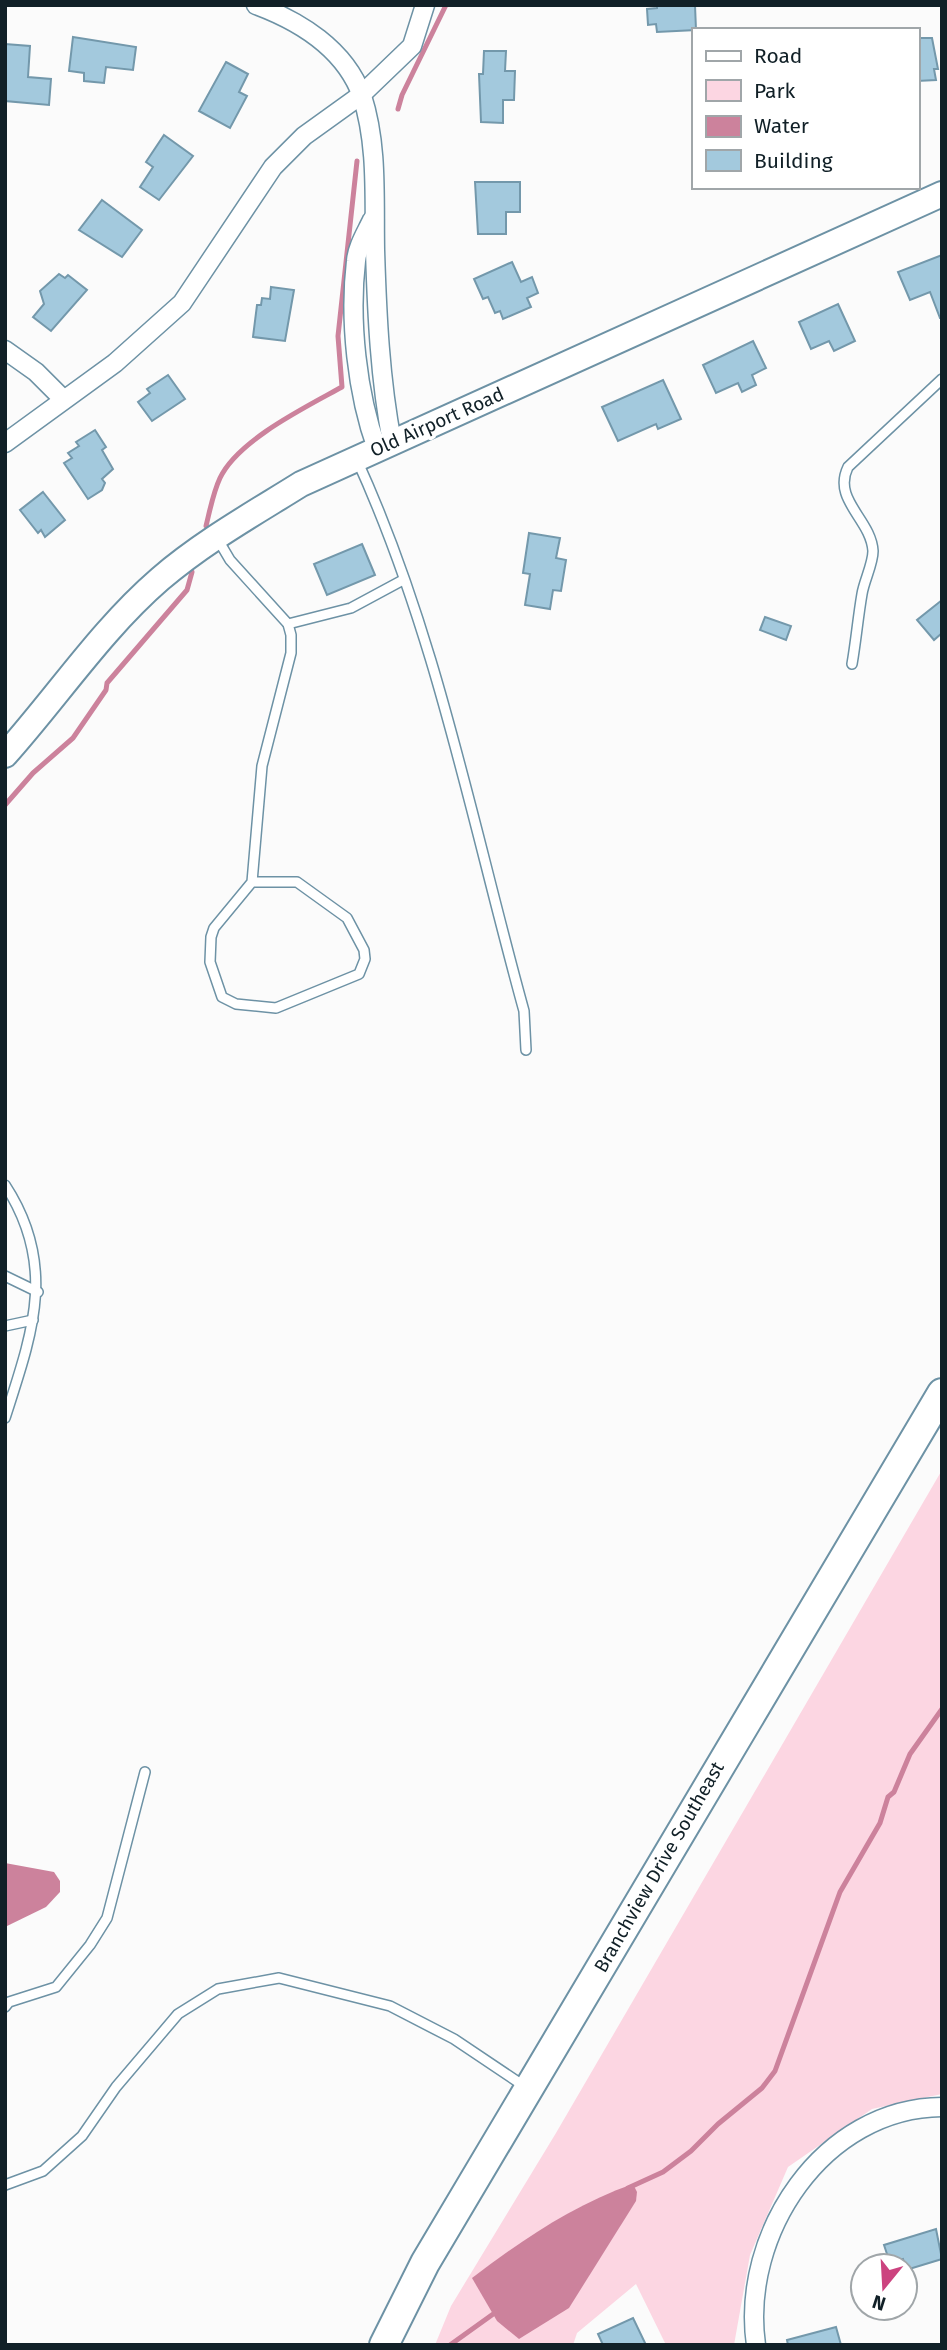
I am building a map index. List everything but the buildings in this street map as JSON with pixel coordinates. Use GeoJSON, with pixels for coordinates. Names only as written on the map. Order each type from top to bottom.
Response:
{"type":"FeatureCollection","features":[{"type":"Feature","properties":{"kind":"main road","name":"Branchview Drive Southeast"},"geometry":{"type":"LineString","coordinates":[[384,2345],[425,2263],[942,1393]]}},
{"type":"Feature","properties":{"kind":"street"},"geometry":{"type":"LineString","coordinates":[[256,5],[293,19],[328,47],[348,70],[361,95],[373,146],[374,214],[356,258],[355,306],[364,414],[375,450]]}},
{"type":"Feature","properties":{"kind":"street"},"geometry":{"type":"LineString","coordinates":[[5,443],[115,363],[182,303],[272,167],[303,136],[361,95],[412,46],[425,5]]}},
{"type":"Feature","properties":{"kind":"street","name":"Old Airport Road"},"geometry":{"type":"LineString","coordinates":[[5,755],[87,655],[159,580],[216,537],[301,484],[942,194]]}},
{"type":"Feature","properties":{"kind":"street"},"geometry":{"type":"LineString","coordinates":[[5,350],[36,372],[63,399]]}},
{"type":"Feature","properties":{"kind":"street"},"geometry":{"type":"LineString","coordinates":[[756,2345],[755,2286],[763,2246],[781,2209],[805,2174],[839,2145],[876,2122],[923,2107],[942,2107]]}},
{"type":"Feature","properties":{"kind":"lane"},"geometry":{"type":"LineString","coordinates":[[852,664],[862,592],[873,551],[859,516],[846,499],[843,478],[848,467],[942,379]]}},
{"type":"Feature","properties":{"kind":"lane"},"geometry":{"type":"LineString","coordinates":[[375,450],[403,580],[447,716],[524,1011],[526,1050]]}},
{"type":"Feature","properties":{"kind":"lane"},"geometry":{"type":"LineString","coordinates":[[216,537],[230,560],[288,624],[291,653],[262,766],[252,882],[214,928],[210,962],[222,997],[236,1004],[276,1008],[359,974],[365,959],[347,918],[297,882],[252,882]]}},
{"type":"Feature","properties":{"kind":"lane"},"geometry":{"type":"LineString","coordinates":[[288,624],[351,608],[403,580]]}},
{"type":"Feature","properties":{"kind":"lane"},"geometry":{"type":"LineString","coordinates":[[5,1185],[34,1250],[38,1292],[33,1320],[5,1418]]}},
{"type":"Feature","properties":{"kind":"lane"},"geometry":{"type":"LineString","coordinates":[[5,1276],[38,1292]]}},
{"type":"Feature","properties":{"kind":"lane"},"geometry":{"type":"LineString","coordinates":[[5,1326],[33,1320]]}},
{"type":"Feature","properties":{"kind":"lane"},"geometry":{"type":"LineString","coordinates":[[5,2007],[9,2003],[56,1987],[90,1945],[107,1918],[145,1773]]}},
{"type":"Feature","properties":{"kind":"lane"},"geometry":{"type":"LineString","coordinates":[[5,2185],[43,2171],[82,2136],[116,2087],[178,2014],[218,1989],[279,1978],[390,2006],[454,2039],[528,2089]]}},
{"type":"Feature","properties":{"kind":"green space"},"geometry":{"type":"Polygon","coordinates":[[[942,1470],[942,2094],[872,2109],[788,2167],[750,2255],[734,2345],[666,2345],[636,2284],[577,2333],[573,2345],[435,2345],[451,2306],[556,2133],[942,1470]]]}},
{"type":"Feature","properties":{"kind":"water"},"geometry":{"type":"Polygon","coordinates":[[[5,1863],[54,1872],[60,1881],[60,1892],[46,1907],[5,1927],[5,1863]]]}},
{"type":"Feature","properties":{"kind":"water"},"geometry":{"type":"Polygon","coordinates":[[[633,2184],[637,2192],[636,2201],[569,2308],[519,2339],[497,2321],[472,2278],[510,2250],[569,2213],[633,2184]]]}},
{"type":"Feature","properties":{"kind":"waterway"},"geometry":{"type":"LineString","coordinates":[[398,109],[402,95],[446,5]]}},
{"type":"Feature","properties":{"kind":"waterway"},"geometry":{"type":"LineString","coordinates":[[206,526],[220,478],[229,464],[274,426],[342,387],[338,336],[357,161]]}},
{"type":"Feature","properties":{"kind":"waterway"},"geometry":{"type":"LineString","coordinates":[[5,805],[33,773],[73,738],[106,690],[107,683],[187,590],[192,572]]}},
{"type":"Feature","properties":{"kind":"waterway"},"geometry":{"type":"LineString","coordinates":[[628,2188],[663,2172],[691,2151],[718,2124],[762,2088],[775,2071],[840,1892],[880,1823],[888,1797],[894,1792],[910,1754],[942,1709]]}},
{"type":"Feature","properties":{"kind":"waterway"},"geometry":{"type":"LineString","coordinates":[[450,2345],[496,2312]]}}]}
